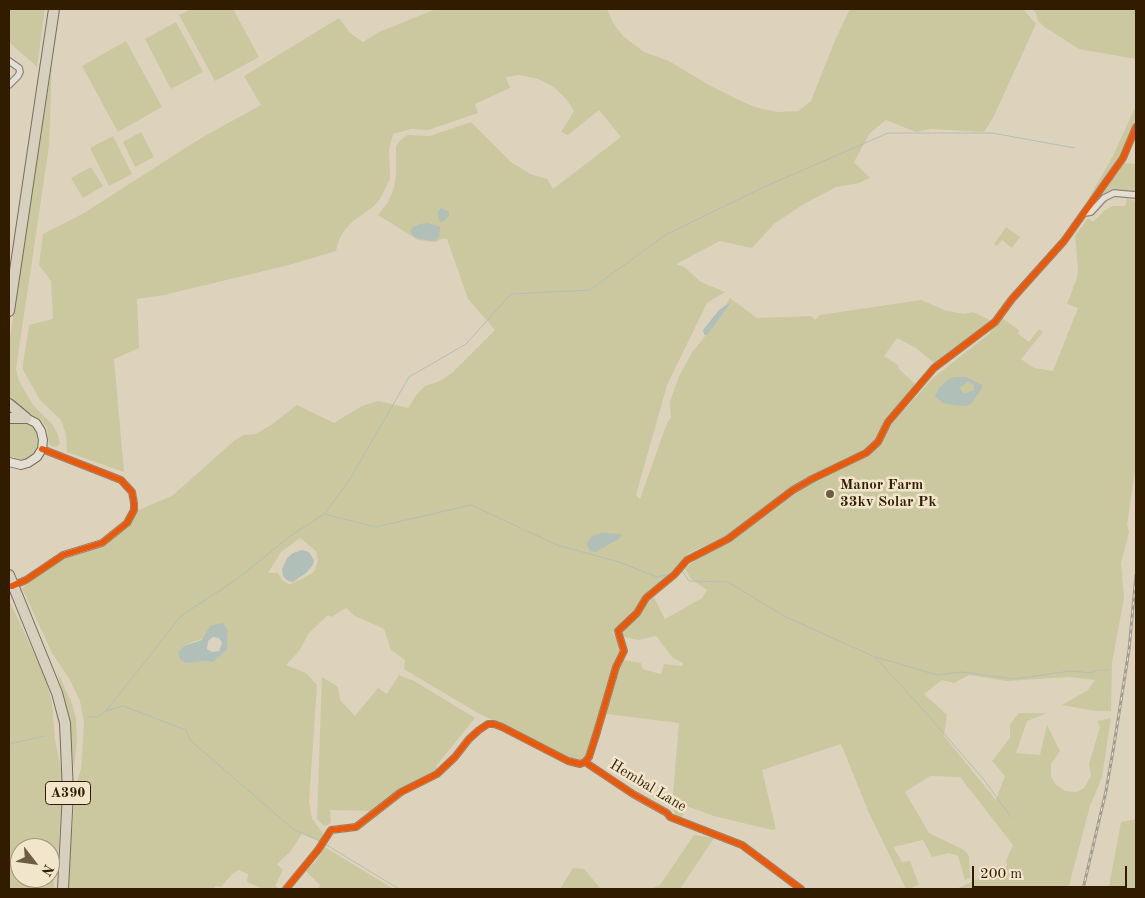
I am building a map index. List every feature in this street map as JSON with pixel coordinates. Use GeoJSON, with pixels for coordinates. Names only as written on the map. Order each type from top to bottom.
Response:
{"type":"FeatureCollection","features":[{"type":"Feature","properties":{"kind":"highway"},"geometry":{"type":"LineString","coordinates":[[9,311],[54,9]]}},
{"type":"Feature","properties":{"kind":"highway"},"geometry":{"type":"LineString","coordinates":[[9,404],[26,418]]}},
{"type":"Feature","properties":{"kind":"highway"},"geometry":{"type":"LineString","coordinates":[[9,418],[26,418]]}},
{"type":"Feature","properties":{"kind":"highway","name":"A390"},"geometry":{"type":"LineString","coordinates":[[9,575],[11,586],[57,693],[65,723],[68,792],[63,889]]}},
{"type":"Feature","properties":{"kind":"street"},"geometry":{"type":"LineString","coordinates":[[9,61],[19,68],[20,72],[9,85]]}},
{"type":"Feature","properties":{"kind":"street"},"geometry":{"type":"LineString","coordinates":[[286,889],[321,846],[328,834],[335,828],[349,830],[356,827],[401,792],[437,774],[455,757],[469,739],[488,724],[502,727],[568,761],[580,764],[585,762],[589,757],[616,667],[624,651],[618,631],[637,614],[646,598],[687,560],[728,539],[793,490],[866,453],[878,442],[888,422],[934,368],[995,322],[1012,299],[1064,241],[1123,158],[1136,127]]}},
{"type":"Feature","properties":{"kind":"street"},"geometry":{"type":"LineString","coordinates":[[1085,213],[1091,212],[1104,198],[1114,193],[1136,195]]}},
{"type":"Feature","properties":{"kind":"street"},"geometry":{"type":"LineString","coordinates":[[9,462],[28,463],[37,457],[42,449],[42,431],[36,423],[26,418]]}},
{"type":"Feature","properties":{"kind":"street"},"geometry":{"type":"LineString","coordinates":[[11,586],[26,580],[63,554],[102,543],[127,523],[134,510],[132,492],[121,480],[42,449]]}},
{"type":"Feature","properties":{"kind":"street","name":"Hembal Lane"},"geometry":{"type":"LineString","coordinates":[[585,762],[633,794],[667,813],[670,817],[742,845],[801,889]]}},
{"type":"Feature","properties":{"kind":"shaded area"},"geometry":{"type":"Polygon","coordinates":[[[9,9],[45,9],[37,67],[9,42],[9,9]]]}},
{"type":"Feature","properties":{"kind":"shaded area"},"geometry":{"type":"Polygon","coordinates":[[[191,9],[233,9],[259,57],[215,81],[179,15],[191,9]]]}},
{"type":"Feature","properties":{"kind":"shaded area"},"geometry":{"type":"Polygon","coordinates":[[[436,9],[607,9],[613,23],[623,36],[644,52],[669,61],[707,84],[743,102],[758,108],[778,112],[798,111],[811,101],[836,38],[850,9],[1023,9],[1036,24],[993,118],[984,132],[931,129],[916,132],[886,120],[870,133],[854,162],[870,178],[859,183],[836,187],[804,204],[775,223],[752,248],[720,241],[676,264],[684,267],[701,282],[725,292],[707,303],[667,385],[636,495],[640,499],[667,423],[671,418],[670,402],[679,376],[693,351],[731,304],[726,305],[730,298],[757,318],[811,316],[815,320],[820,315],[921,300],[947,311],[965,314],[973,312],[992,321],[934,363],[916,348],[897,338],[884,356],[898,365],[899,369],[915,384],[885,422],[872,444],[788,490],[728,535],[689,553],[612,633],[622,649],[585,757],[580,760],[573,760],[476,712],[404,669],[405,660],[391,650],[384,629],[355,616],[346,608],[331,617],[328,615],[308,634],[300,650],[286,665],[306,673],[317,685],[309,802],[312,819],[323,833],[322,837],[324,838],[321,842],[302,834],[290,852],[277,864],[283,870],[275,886],[279,889],[263,889],[247,882],[248,874],[239,870],[232,874],[221,887],[216,886],[214,888],[216,889],[69,889],[76,784],[81,769],[84,723],[80,701],[70,680],[52,653],[22,588],[64,558],[97,548],[113,539],[126,526],[136,511],[172,496],[235,440],[244,435],[256,434],[297,405],[334,423],[362,406],[378,401],[408,408],[425,386],[440,381],[452,373],[495,330],[468,299],[447,239],[441,239],[436,242],[418,240],[378,215],[388,202],[393,191],[396,177],[396,147],[403,138],[408,135],[430,136],[471,122],[511,162],[530,174],[547,179],[553,189],[621,137],[599,110],[568,135],[561,132],[574,111],[567,100],[554,87],[538,79],[519,75],[506,77],[510,88],[475,104],[478,113],[428,130],[411,129],[393,134],[389,149],[390,179],[380,199],[374,206],[352,222],[343,232],[336,251],[289,265],[164,295],[137,299],[139,348],[114,359],[124,472],[67,452],[66,435],[61,420],[40,400],[23,370],[29,325],[53,319],[51,281],[39,265],[43,234],[84,213],[201,138],[261,105],[244,76],[339,18],[350,33],[363,42],[379,32],[436,9]],[[300,538],[281,552],[268,573],[278,573],[282,580],[288,584],[311,574],[315,570],[318,560],[316,551],[300,538]],[[228,631],[192,642],[178,652],[202,661],[213,662],[227,650],[228,631]]]}},
{"type":"Feature","properties":{"kind":"shaded area"},"geometry":{"type":"Polygon","coordinates":[[[1032,9],[1136,9],[1136,59],[1079,49],[1046,28],[1038,21],[1036,13],[1032,9]]]}},
{"type":"Feature","properties":{"kind":"shaded area"},"geometry":{"type":"Polygon","coordinates":[[[176,22],[203,72],[171,89],[145,39],[176,22]]]}},
{"type":"Feature","properties":{"kind":"shaded area"},"geometry":{"type":"Polygon","coordinates":[[[126,41],[162,107],[118,132],[82,66],[126,41]]]}},
{"type":"Feature","properties":{"kind":"shaded area"},"geometry":{"type":"Polygon","coordinates":[[[52,65],[49,146],[16,369],[19,381],[33,405],[53,425],[60,444],[56,447],[51,446],[48,441],[47,428],[40,419],[27,415],[12,405],[9,399],[9,344],[52,65]]]}},
{"type":"Feature","properties":{"kind":"shaded area"},"geometry":{"type":"Polygon","coordinates":[[[1136,105],[1136,121],[1124,152],[1091,199],[1089,198],[1114,154],[1136,105]]]}},
{"type":"Feature","properties":{"kind":"shaded area"},"geometry":{"type":"Polygon","coordinates":[[[141,132],[154,157],[135,167],[123,142],[141,132]]]}},
{"type":"Feature","properties":{"kind":"shaded area"},"geometry":{"type":"Polygon","coordinates":[[[113,136],[132,174],[109,186],[90,148],[113,136]]]}},
{"type":"Feature","properties":{"kind":"shaded area"},"geometry":{"type":"Polygon","coordinates":[[[1124,163],[1136,163],[1136,193],[1118,190],[1109,192],[1096,204],[1124,163]]]}},
{"type":"Feature","properties":{"kind":"shaded area"},"geometry":{"type":"Polygon","coordinates":[[[91,167],[103,186],[83,198],[71,178],[91,167]]]}},
{"type":"Feature","properties":{"kind":"shaded area"},"geometry":{"type":"Polygon","coordinates":[[[1127,199],[1136,201],[1136,464],[1127,525],[1129,532],[1121,563],[1124,598],[1112,663],[1111,711],[1096,711],[1062,705],[1088,690],[1095,680],[1069,677],[1007,681],[969,675],[954,683],[942,680],[924,694],[947,715],[944,736],[996,800],[1005,776],[992,761],[1010,738],[1010,724],[1019,713],[1047,713],[1027,721],[1016,753],[1040,755],[1047,725],[1060,751],[1051,764],[1051,776],[1055,784],[1065,791],[1076,792],[1084,788],[1091,776],[1089,764],[1100,727],[1097,721],[1111,718],[1102,777],[1090,806],[1068,889],[956,889],[1007,866],[1006,861],[1013,845],[960,777],[930,776],[905,792],[929,833],[964,850],[969,856],[970,878],[965,880],[958,856],[949,853],[932,857],[923,840],[893,847],[902,862],[910,861],[919,885],[912,889],[906,889],[869,813],[841,744],[762,770],[776,829],[772,830],[714,816],[686,806],[681,819],[677,817],[674,812],[673,793],[679,723],[606,714],[617,671],[622,660],[641,663],[642,668],[645,670],[661,674],[664,664],[682,666],[683,663],[673,658],[656,636],[638,640],[624,637],[622,632],[652,594],[665,619],[702,598],[707,590],[691,579],[685,569],[699,557],[730,542],[806,486],[867,457],[878,447],[894,421],[933,378],[989,334],[1002,318],[1019,330],[1018,334],[1029,342],[1039,329],[1043,332],[1021,359],[1034,368],[1053,371],[1078,308],[1067,304],[1077,278],[1075,236],[1088,218],[1093,222],[1112,206],[1125,206],[1127,199]]]}},
{"type":"Feature","properties":{"kind":"shaded area"},"geometry":{"type":"Polygon","coordinates":[[[441,208],[449,212],[449,216],[440,222],[437,213],[441,208]]]}},
{"type":"Feature","properties":{"kind":"shaded area"},"geometry":{"type":"Polygon","coordinates":[[[428,223],[440,227],[439,236],[436,240],[431,241],[414,237],[410,231],[413,227],[428,223]]]}},
{"type":"Feature","properties":{"kind":"shaded area"},"geometry":{"type":"Polygon","coordinates":[[[1006,227],[1020,237],[1012,248],[1002,240],[997,246],[994,244],[1006,227]]]}},
{"type":"Feature","properties":{"kind":"shaded area"},"geometry":{"type":"Polygon","coordinates":[[[731,303],[707,335],[704,335],[703,330],[719,310],[731,303]]]}},
{"type":"Feature","properties":{"kind":"shaded area"},"geometry":{"type":"Polygon","coordinates":[[[966,377],[982,385],[982,388],[972,403],[966,406],[943,403],[935,396],[939,388],[949,379],[966,377]],[[968,381],[960,388],[963,393],[967,393],[974,390],[974,385],[968,381]]]}},
{"type":"Feature","properties":{"kind":"shaded area"},"geometry":{"type":"Polygon","coordinates":[[[22,423],[30,425],[38,431],[40,441],[38,450],[33,458],[23,462],[14,461],[14,456],[9,458],[9,424],[22,423]]]}},
{"type":"Feature","properties":{"kind":"shaded area"},"geometry":{"type":"Polygon","coordinates":[[[601,533],[621,534],[620,538],[596,552],[590,551],[587,545],[588,541],[593,536],[601,533]]]}},
{"type":"Feature","properties":{"kind":"shaded area"},"geometry":{"type":"Polygon","coordinates":[[[302,550],[309,552],[314,560],[313,565],[306,573],[293,582],[288,581],[283,576],[282,569],[287,558],[293,553],[302,550]]]}},
{"type":"Feature","properties":{"kind":"shaded area"},"geometry":{"type":"Polygon","coordinates":[[[9,600],[46,679],[52,704],[55,739],[62,774],[59,838],[10,838],[10,888],[55,889],[9,889],[9,600]]]}},
{"type":"Feature","properties":{"kind":"shaded area"},"geometry":{"type":"Polygon","coordinates":[[[223,623],[228,631],[227,650],[213,662],[186,663],[180,659],[178,652],[184,646],[202,640],[210,626],[223,623]],[[213,637],[208,641],[207,649],[212,652],[219,651],[222,643],[219,638],[213,637]]]}},
{"type":"Feature","properties":{"kind":"shaded area"},"geometry":{"type":"Polygon","coordinates":[[[57,671],[72,704],[76,718],[77,741],[74,770],[69,717],[57,671]]]}},
{"type":"Feature","properties":{"kind":"shaded area"},"geometry":{"type":"Polygon","coordinates":[[[399,675],[414,681],[475,718],[436,766],[439,769],[389,797],[372,811],[330,810],[331,823],[324,826],[317,819],[322,677],[338,687],[340,700],[355,716],[378,688],[387,694],[399,675]]]}},
{"type":"Feature","properties":{"kind":"shaded area"},"geometry":{"type":"Polygon","coordinates":[[[1136,819],[1136,889],[1098,889],[1099,886],[1109,886],[1121,822],[1136,819]]]}},
{"type":"Feature","properties":{"kind":"shaded area"},"geometry":{"type":"Polygon","coordinates":[[[694,835],[714,838],[680,889],[651,889],[660,885],[694,835]]]}},
{"type":"Feature","properties":{"kind":"shaded area"},"geometry":{"type":"Polygon","coordinates":[[[325,847],[394,889],[318,889],[320,885],[306,871],[316,861],[325,847]]]}},
{"type":"Feature","properties":{"kind":"shaded area"},"geometry":{"type":"Polygon","coordinates":[[[573,868],[584,869],[601,889],[560,889],[573,868]]]}},
{"type":"Feature","properties":{"kind":"waterway"},"geometry":{"type":"LineString","coordinates":[[325,513],[350,479],[409,377],[466,344],[511,294],[590,290],[665,235],[764,187],[888,133],[992,133],[1075,148]]}},
{"type":"Feature","properties":{"kind":"waterway"},"geometry":{"type":"LineString","coordinates":[[106,711],[181,616],[237,579],[289,537],[324,514],[376,527],[471,505],[557,545],[619,562],[657,577],[670,574]]}},
{"type":"Feature","properties":{"kind":"waterway"},"geometry":{"type":"LineString","coordinates":[[681,569],[689,581],[728,582],[784,616],[875,657],[984,780],[1011,817]]}},
{"type":"Feature","properties":{"kind":"waterway"},"geometry":{"type":"LineString","coordinates":[[876,657],[937,675],[962,672],[1013,679],[1071,671],[1091,673],[1098,670],[1109,670]]}},
{"type":"Feature","properties":{"kind":"waterway"},"geometry":{"type":"LineString","coordinates":[[88,717],[98,717],[106,711],[123,706],[186,730],[191,741],[293,829],[322,842]]}},
{"type":"Feature","properties":{"kind":"waterway"},"geometry":{"type":"LineString","coordinates":[[9,744],[45,736]]}},
{"type":"Feature","properties":{"kind":"waterway"},"geometry":{"type":"LineString","coordinates":[[325,844],[399,889]]}},
{"type":"Feature","properties":{"kind":"railway"},"geometry":{"type":"LineString","coordinates":[[1083,889],[1106,791],[1114,745],[1129,650],[1136,575]]}},
{"type":"Feature","properties":{"kind":"cycle path"},"geometry":{"type":"LineString","coordinates":[[286,889],[318,850],[331,830],[356,827],[401,792],[437,774],[455,757],[469,739],[488,724],[502,727],[568,761],[580,764],[585,762],[589,757],[616,667],[624,651],[618,631],[637,613],[646,598],[674,575],[687,560],[728,539],[793,490],[866,453],[878,442],[888,422],[934,368],[995,322],[1012,299],[1064,241],[1123,158],[1136,127]]}},
{"type":"Feature","properties":{"kind":"cycle path"},"geometry":{"type":"LineString","coordinates":[[12,586],[26,580],[63,555],[102,543],[127,523],[134,510],[132,492],[121,480],[42,449]]}},
{"type":"Feature","properties":{"kind":"cycle path"},"geometry":{"type":"LineString","coordinates":[[585,762],[633,794],[667,813],[670,817],[742,845],[801,889]]}},
{"type":"Feature","properties":{"kind":"place","name":"Manor Farm 33kv Solar Pk"},"geometry":{"type":"Point","coordinates":[830,494]}}]}
